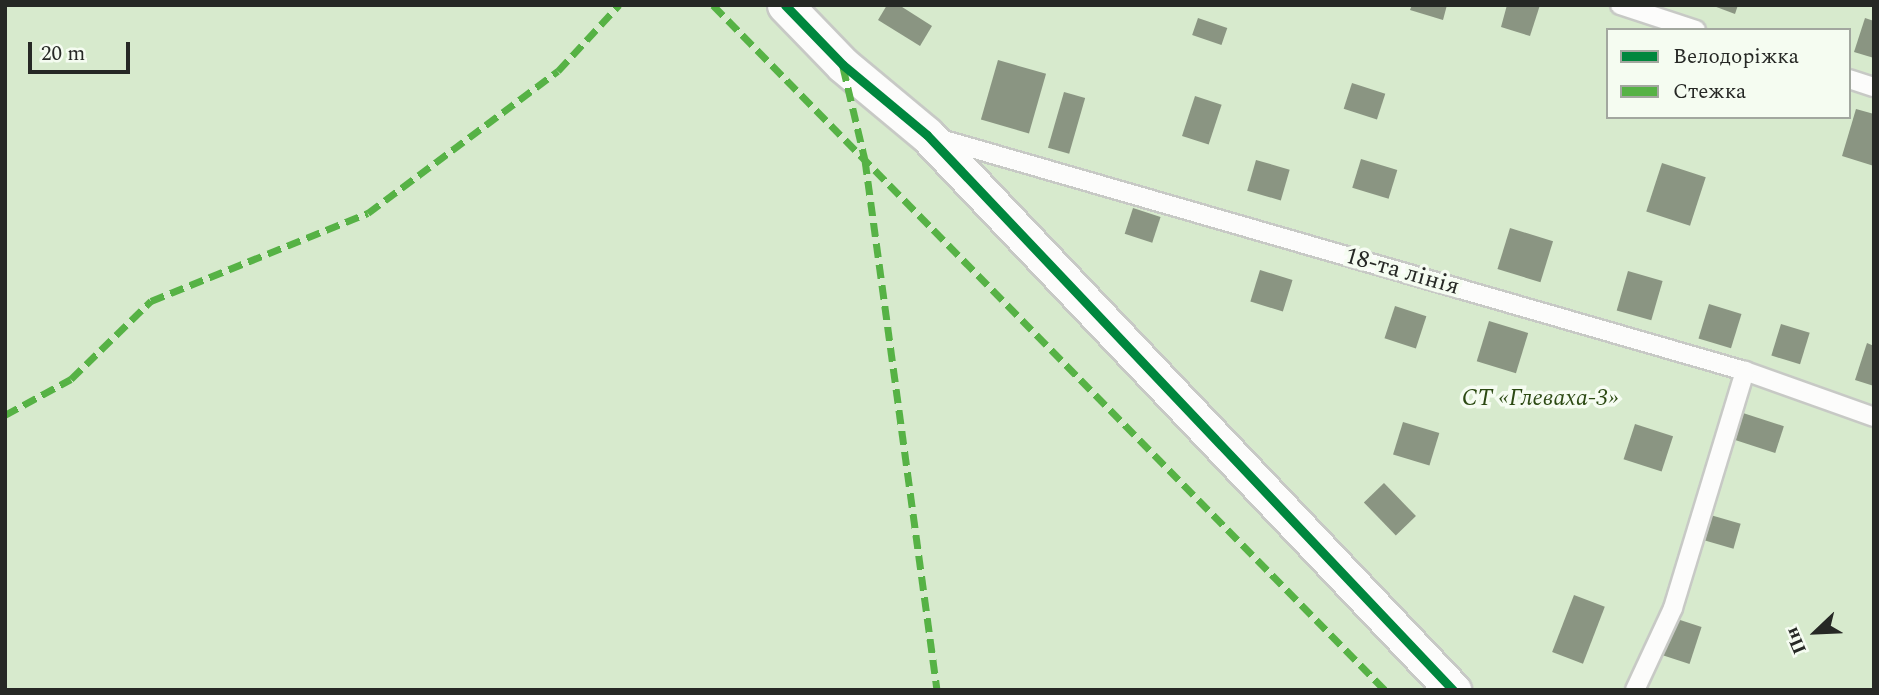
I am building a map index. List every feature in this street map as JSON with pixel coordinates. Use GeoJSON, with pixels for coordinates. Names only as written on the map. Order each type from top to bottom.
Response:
{"type":"FeatureCollection","features":[{"type":"Feature","properties":{"kind":"street"},"geometry":{"type":"LineString","coordinates":[[786,6],[843,65],[927,135],[1453,690]]}},
{"type":"Feature","properties":{"kind":"lane"},"geometry":{"type":"LineString","coordinates":[[1620,5],[1690,28]]}},
{"type":"Feature","properties":{"kind":"lane"},"geometry":{"type":"LineString","coordinates":[[1851,80],[1874,87]]}},
{"type":"Feature","properties":{"kind":"lane","name":"18-та лінія"},"geometry":{"type":"LineString","coordinates":[[927,135],[1745,371],[1874,417]]}},
{"type":"Feature","properties":{"kind":"lane"},"geometry":{"type":"LineString","coordinates":[[1635,690],[1673,608],[1745,371]]}},
{"type":"Feature","properties":{"kind":"green space","name":"СТ «Глеваха-3»"},"geometry":{"type":"Polygon","coordinates":[[[5,5],[1874,5],[1874,690],[5,690],[5,5]]]}},
{"type":"Feature","properties":{"kind":"building"},"geometry":{"type":"Polygon","coordinates":[[[887,5],[899,5],[932,26],[920,46],[878,20],[887,5]]]}},
{"type":"Feature","properties":{"kind":"building"},"geometry":{"type":"Polygon","coordinates":[[[1412,5],[1447,5],[1443,20],[1410,10],[1412,5]]]}},
{"type":"Feature","properties":{"kind":"building"},"geometry":{"type":"Polygon","coordinates":[[[1507,5],[1540,5],[1530,36],[1501,27],[1507,5]]]}},
{"type":"Feature","properties":{"kind":"building"},"geometry":{"type":"Polygon","coordinates":[[[1711,5],[1738,5],[1735,14],[1711,5]]]}},
{"type":"Feature","properties":{"kind":"building"},"geometry":{"type":"Polygon","coordinates":[[[1198,18],[1227,28],[1221,45],[1192,35],[1198,18]]]}},
{"type":"Feature","properties":{"kind":"building"},"geometry":{"type":"Polygon","coordinates":[[[1865,18],[1874,21],[1874,58],[1854,52],[1865,18]]]}},
{"type":"Feature","properties":{"kind":"building"},"geometry":{"type":"Polygon","coordinates":[[[998,60],[1046,74],[1029,133],[981,120],[998,60]]]}},
{"type":"Feature","properties":{"kind":"building"},"geometry":{"type":"Polygon","coordinates":[[[1352,83],[1385,94],[1377,119],[1344,109],[1352,83]]]}},
{"type":"Feature","properties":{"kind":"building"},"geometry":{"type":"Polygon","coordinates":[[[1064,92],[1085,98],[1069,154],[1048,148],[1064,92]]]}},
{"type":"Feature","properties":{"kind":"building"},"geometry":{"type":"Polygon","coordinates":[[[1195,96],[1222,105],[1209,145],[1182,136],[1195,96]]]}},
{"type":"Feature","properties":{"kind":"building"},"geometry":{"type":"Polygon","coordinates":[[[1856,109],[1874,114],[1874,166],[1842,156],[1856,109]]]}},
{"type":"Feature","properties":{"kind":"building"},"geometry":{"type":"Polygon","coordinates":[[[1361,159],[1397,170],[1389,199],[1352,188],[1361,159]]]}},
{"type":"Feature","properties":{"kind":"building"},"geometry":{"type":"Polygon","coordinates":[[[1256,160],[1290,170],[1281,200],[1247,191],[1256,160]]]}},
{"type":"Feature","properties":{"kind":"building"},"geometry":{"type":"Polygon","coordinates":[[[1662,163],[1706,177],[1690,226],[1646,212],[1662,163]]]}},
{"type":"Feature","properties":{"kind":"building"},"geometry":{"type":"Polygon","coordinates":[[[1133,208],[1161,217],[1152,243],[1125,234],[1133,208]]]}},
{"type":"Feature","properties":{"kind":"building"},"geometry":{"type":"Polygon","coordinates":[[[1510,228],[1553,241],[1540,282],[1497,269],[1510,228]]]}},
{"type":"Feature","properties":{"kind":"building"},"geometry":{"type":"Polygon","coordinates":[[[1260,270],[1293,280],[1283,311],[1250,302],[1260,270]]]}},
{"type":"Feature","properties":{"kind":"building"},"geometry":{"type":"Polygon","coordinates":[[[1628,271],[1663,281],[1651,320],[1617,310],[1628,271]]]}},
{"type":"Feature","properties":{"kind":"building"},"geometry":{"type":"Polygon","coordinates":[[[1709,304],[1742,314],[1731,348],[1698,338],[1709,304]]]}},
{"type":"Feature","properties":{"kind":"building"},"geometry":{"type":"Polygon","coordinates":[[[1395,306],[1426,316],[1416,349],[1384,338],[1395,306]]]}},
{"type":"Feature","properties":{"kind":"building"},"geometry":{"type":"Polygon","coordinates":[[[1489,321],[1528,333],[1516,373],[1477,361],[1489,321]]]}},
{"type":"Feature","properties":{"kind":"building"},"geometry":{"type":"Polygon","coordinates":[[[1781,324],[1810,333],[1800,364],[1771,356],[1781,324]]]}},
{"type":"Feature","properties":{"kind":"building"},"geometry":{"type":"Polygon","coordinates":[[[1867,343],[1874,346],[1874,386],[1855,380],[1867,343]]]}},
{"type":"Feature","properties":{"kind":"building"},"geometry":{"type":"Polygon","coordinates":[[[1743,413],[1784,426],[1775,453],[1734,440],[1743,413]]]}},
{"type":"Feature","properties":{"kind":"building"},"geometry":{"type":"Polygon","coordinates":[[[1403,422],[1439,433],[1429,466],[1393,455],[1403,422]]]}},
{"type":"Feature","properties":{"kind":"building"},"geometry":{"type":"Polygon","coordinates":[[[1635,424],[1673,436],[1662,472],[1624,459],[1635,424]]]}},
{"type":"Feature","properties":{"kind":"building"},"geometry":{"type":"Polygon","coordinates":[[[1384,483],[1416,516],[1396,536],[1364,502],[1384,483]]]}},
{"type":"Feature","properties":{"kind":"building"},"geometry":{"type":"Polygon","coordinates":[[[1707,514],[1741,524],[1733,549],[1700,539],[1707,514]]]}},
{"type":"Feature","properties":{"kind":"building"},"geometry":{"type":"Polygon","coordinates":[[[1574,595],[1605,607],[1583,664],[1552,652],[1574,595]]]}},
{"type":"Feature","properties":{"kind":"building"},"geometry":{"type":"Polygon","coordinates":[[[1674,618],[1702,627],[1690,664],[1662,655],[1674,618]]]}},
{"type":"Feature","properties":{"kind":"marked path"},"geometry":{"type":"LineString","coordinates":[[5,415],[71,379],[151,301],[368,213],[558,71],[619,5]]}},
{"type":"Feature","properties":{"kind":"marked path"},"geometry":{"type":"LineString","coordinates":[[713,5],[1385,690]]}},
{"type":"Feature","properties":{"kind":"marked path"},"geometry":{"type":"LineString","coordinates":[[843,67],[865,160],[937,690]]}},
{"type":"Feature","properties":{"kind":"cycle path"},"geometry":{"type":"LineString","coordinates":[[785,5],[843,65],[927,135],[1453,690]]}}]}
